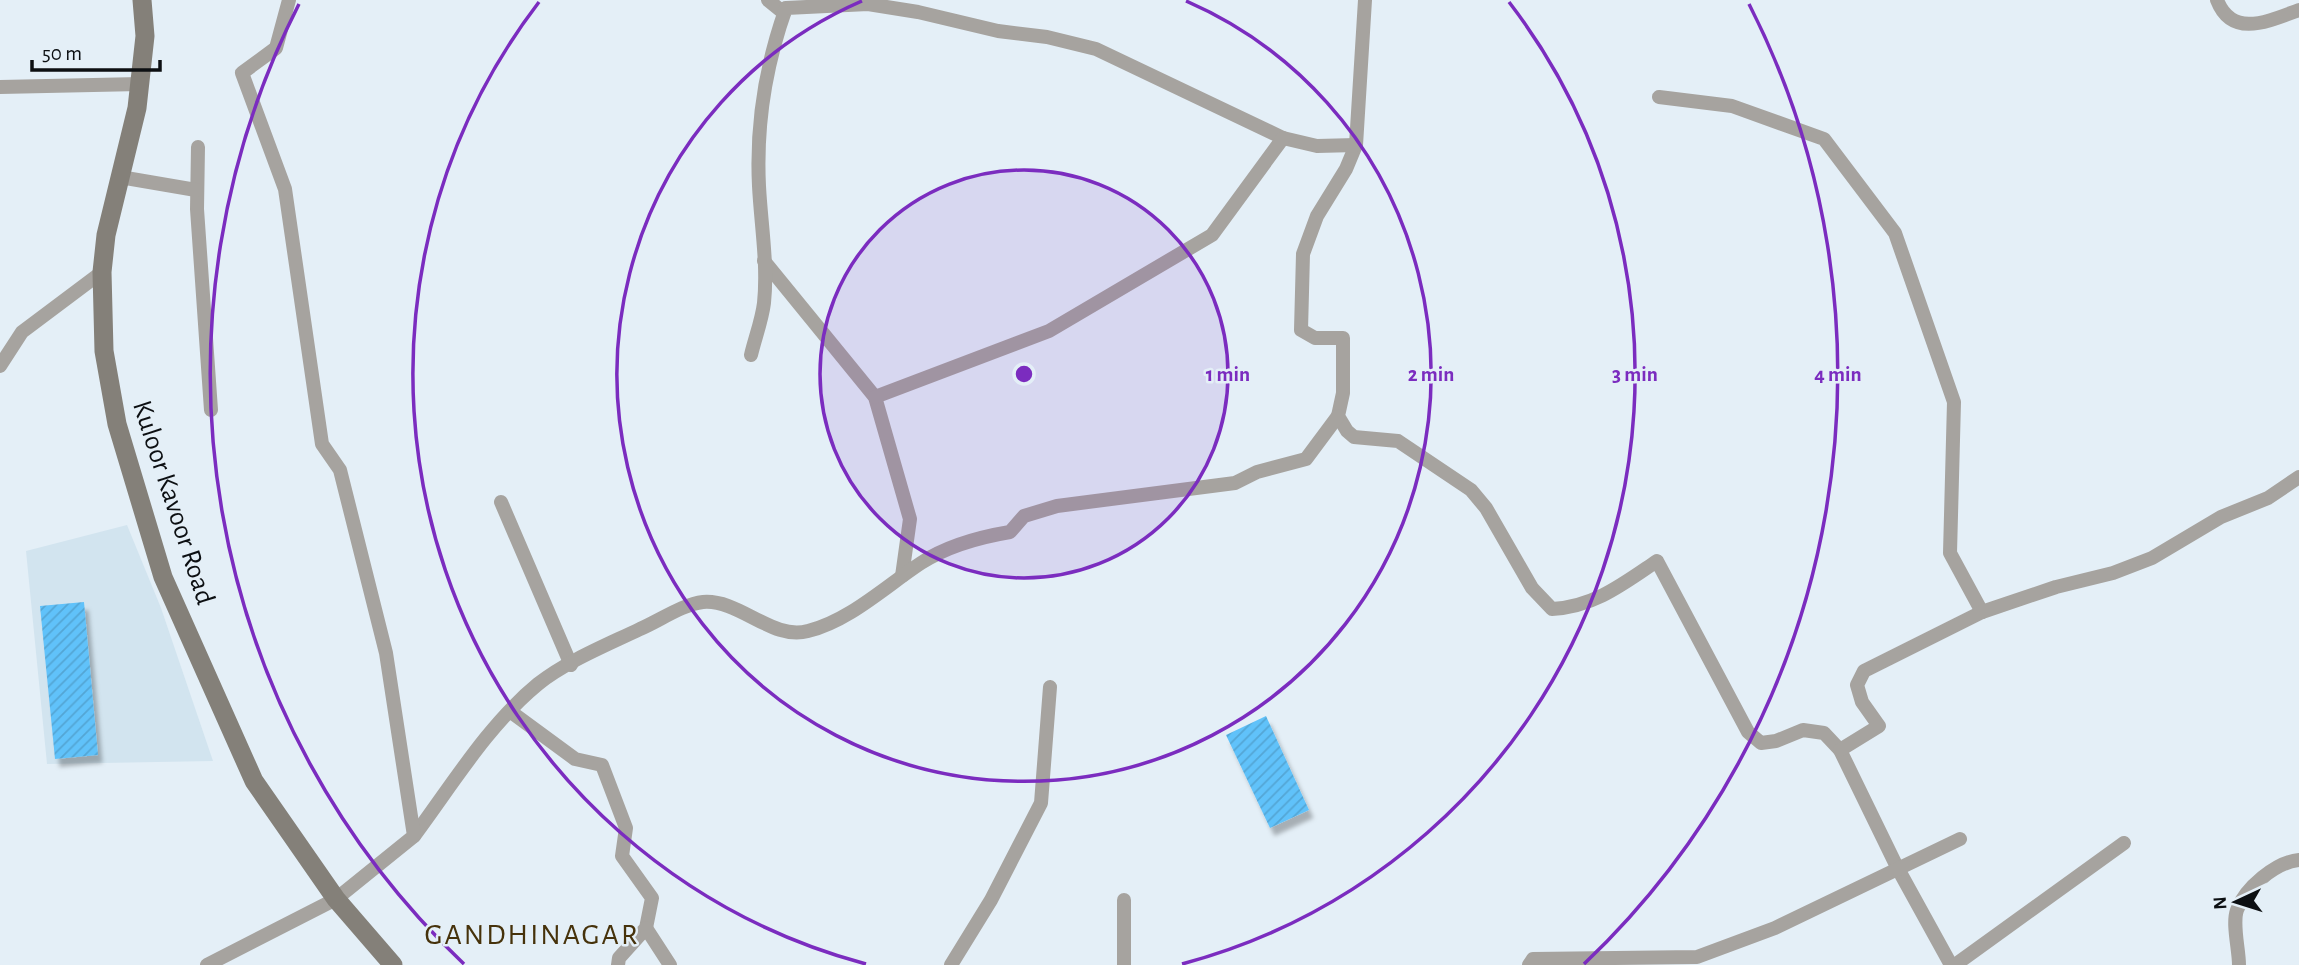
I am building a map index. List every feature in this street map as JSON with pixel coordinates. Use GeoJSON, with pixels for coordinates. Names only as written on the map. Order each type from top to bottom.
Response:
{"type":"FeatureCollection","features":[{"type":"Feature","properties":{"kind":"main road","name":"Kuloor Kavoor Road"},"geometry":{"type":"LineString","coordinates":[[142,0],[145,36],[140,84],[106,235],[102,272],[104,351],[117,424],[163,578],[254,780],[336,899],[393,965]]}},
{"type":"Feature","properties":{"kind":"street"},"geometry":{"type":"LineString","coordinates":[[289,0],[276,48],[242,73],[285,189],[322,444],[340,470],[386,653],[414,836]]}},
{"type":"Feature","properties":{"kind":"street"},"geometry":{"type":"LineString","coordinates":[[768,0],[784,13]]}},
{"type":"Feature","properties":{"kind":"street"},"geometry":{"type":"LineString","coordinates":[[207,965],[336,899],[414,836],[494,729],[538,684],[700,602],[722,602],[782,630],[805,632],[832,622],[924,561],[979,537],[1010,532],[1024,516],[1057,506],[1235,483],[1257,472],[1306,459],[1338,416],[1343,393],[1343,338],[1315,338],[1301,330],[1303,254],[1317,216],[1346,169],[1356,145],[1365,0]]}},
{"type":"Feature","properties":{"kind":"street"},"geometry":{"type":"LineString","coordinates":[[2217,0],[2222,14],[2238,24],[2264,22],[2299,10]]}},
{"type":"Feature","properties":{"kind":"street"},"geometry":{"type":"LineString","coordinates":[[751,355],[764,304],[759,185],[762,105],[773,50],[786,8],[803,5],[868,4],[918,12],[998,31],[1047,37],[1096,49],[1283,138],[1317,146],[1356,145]]}},
{"type":"Feature","properties":{"kind":"street"},"geometry":{"type":"LineString","coordinates":[[0,86],[140,84]]}},
{"type":"Feature","properties":{"kind":"street"},"geometry":{"type":"LineString","coordinates":[[1659,97],[1732,106],[1824,139],[1895,233],[1954,402],[1950,553],[1982,612]]}},
{"type":"Feature","properties":{"kind":"street"},"geometry":{"type":"LineString","coordinates":[[875,397],[1049,331],[1212,235],[1283,138]]}},
{"type":"Feature","properties":{"kind":"street"},"geometry":{"type":"LineString","coordinates":[[198,147],[196,190],[211,410]]}},
{"type":"Feature","properties":{"kind":"street"},"geometry":{"type":"LineString","coordinates":[[120,177],[196,190]]}},
{"type":"Feature","properties":{"kind":"street"},"geometry":{"type":"LineString","coordinates":[[764,261],[875,397],[910,519],[902,576]]}},
{"type":"Feature","properties":{"kind":"street"},"geometry":{"type":"LineString","coordinates":[[0,366],[22,332],[102,272]]}},
{"type":"Feature","properties":{"kind":"street"},"geometry":{"type":"LineString","coordinates":[[1338,416],[1354,437],[1398,441],[1471,490],[1486,508],[1532,588],[1552,609],[1575,608],[1603,597],[1657,561],[1748,732],[1761,743],[1776,741],[1803,730],[1824,733],[1840,750],[1896,867],[1953,965],[2124,843]]}},
{"type":"Feature","properties":{"kind":"street"},"geometry":{"type":"LineString","coordinates":[[1840,750],[1879,726],[1859,694],[1857,685],[1864,671],[1982,612],[2056,587],[2113,573],[2152,558],[2221,517],[2268,498],[2299,477]]}},
{"type":"Feature","properties":{"kind":"street"},"geometry":{"type":"LineString","coordinates":[[500,502],[571,665]]}},
{"type":"Feature","properties":{"kind":"street"},"geometry":{"type":"LineString","coordinates":[[951,965],[991,900],[1041,803],[1051,687]]}},
{"type":"Feature","properties":{"kind":"street"},"geometry":{"type":"LineString","coordinates":[[511,712],[575,759],[602,765],[626,828],[622,856],[652,898],[646,928],[618,958],[618,965]]}},
{"type":"Feature","properties":{"kind":"street"},"geometry":{"type":"LineString","coordinates":[[1530,965],[1533,959],[1697,957],[1776,928],[1896,867],[1960,839]]}},
{"type":"Feature","properties":{"kind":"street"},"geometry":{"type":"LineString","coordinates":[[2239,965],[2236,910],[2260,877],[2290,860],[2299,860]]}},
{"type":"Feature","properties":{"kind":"street"},"geometry":{"type":"LineString","coordinates":[[1124,900],[1124,965]]}},
{"type":"Feature","properties":{"kind":"street"},"geometry":{"type":"LineString","coordinates":[[646,928],[670,965]]}},
{"type":"Feature","properties":{"kind":"shaded area"},"geometry":{"type":"Polygon","coordinates":[[[127,525],[161,608],[213,761],[47,764],[26,551],[127,525]]]}},
{"type":"Feature","properties":{"kind":"building"},"geometry":{"type":"Polygon","coordinates":[[[84,602],[98,755],[55,759],[40,606],[84,602]]]}},
{"type":"Feature","properties":{"kind":"building"},"geometry":{"type":"Polygon","coordinates":[[[1266,716],[1309,810],[1270,828],[1226,735],[1266,716]]]}},
{"type":"Feature","properties":{"kind":"district","name":"GANDHINAGAR"},"geometry":{"type":"Point","coordinates":[532,934]}}]}
